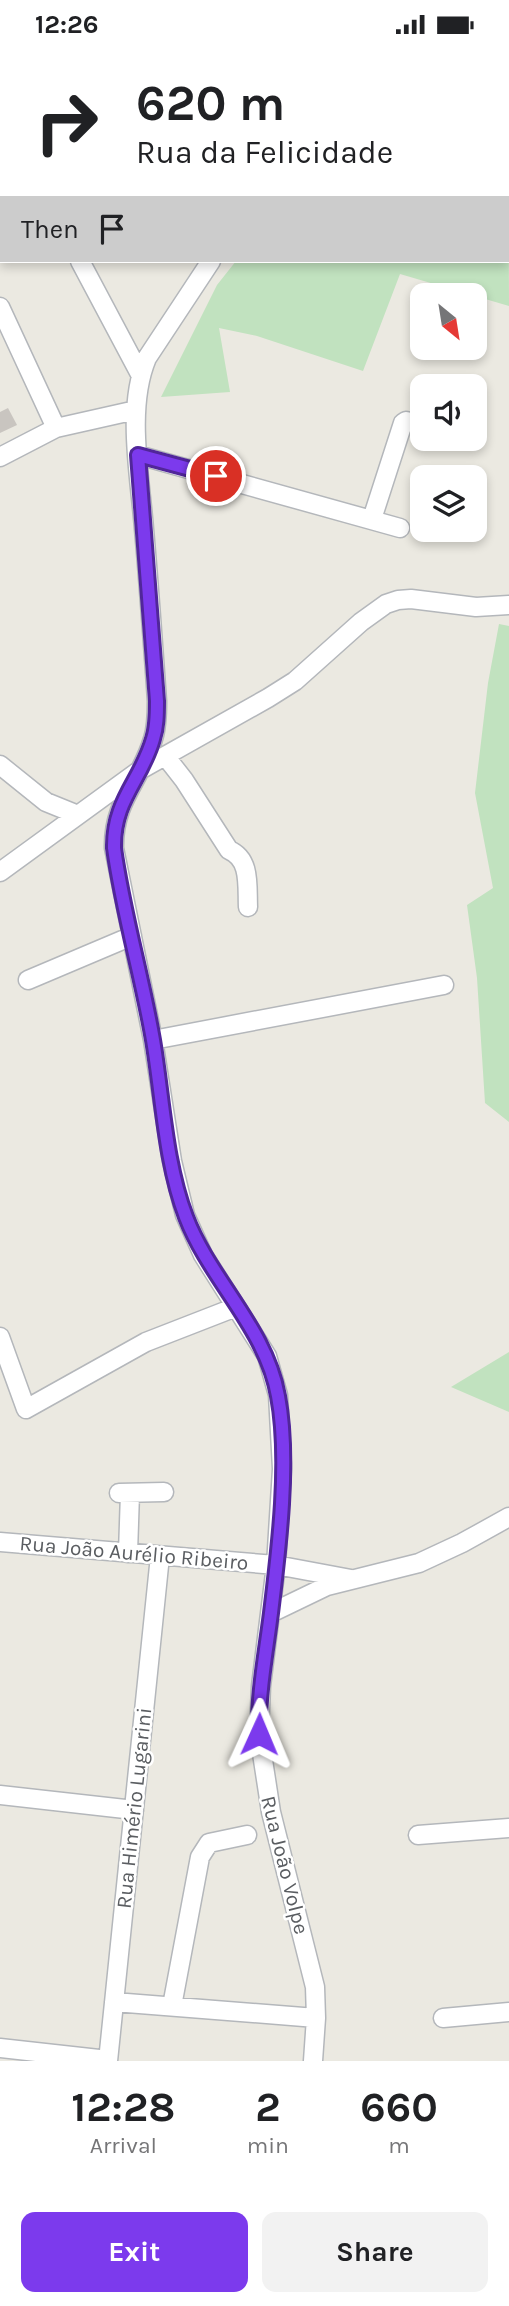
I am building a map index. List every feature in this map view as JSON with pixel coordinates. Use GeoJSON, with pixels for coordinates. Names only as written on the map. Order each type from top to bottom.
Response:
{"type":"FeatureCollection","features":[{"type":"Feature","properties":{"kind":"street"},"geometry":{"type":"LineString","coordinates":[[81,263],[140,374]]}},
{"type":"Feature","properties":{"kind":"street","name":"Rua João Volpe"},"geometry":{"type":"LineString","coordinates":[[210,263],[157,340],[140,374],[136,410],[138,455],[157,701],[153,739],[121,804],[114,832],[117,866],[153,1040],[172,1161],[185,1215],[203,1255],[267,1356],[278,1395],[282,1469],[276,1565],[259,1708],[261,1747],[271,1812],[315,1987],[313,2061]]}},
{"type":"Feature","properties":{"kind":"street"},"geometry":{"type":"LineString","coordinates":[[0,307],[56,428]]}},
{"type":"Feature","properties":{"kind":"street"},"geometry":{"type":"LineString","coordinates":[[0,457],[56,428],[136,410]]}},
{"type":"Feature","properties":{"kind":"street"},"geometry":{"type":"LineString","coordinates":[[372,519],[403,423],[410,422]]}},
{"type":"Feature","properties":{"kind":"street"},"geometry":{"type":"LineString","coordinates":[[138,455],[400,528]]}},
{"type":"Feature","properties":{"kind":"street"},"geometry":{"type":"LineString","coordinates":[[0,871],[140,770],[295,681],[360,622],[386,604],[411,599],[476,607],[509,605]]}},
{"type":"Feature","properties":{"kind":"street"},"geometry":{"type":"LineString","coordinates":[[166,757],[229,850],[238,854],[245,863],[248,907]]}},
{"type":"Feature","properties":{"kind":"street"},"geometry":{"type":"LineString","coordinates":[[0,765],[46,802],[78,815]]}},
{"type":"Feature","properties":{"kind":"street"},"geometry":{"type":"LineString","coordinates":[[28,981],[132,936]]}},
{"type":"Feature","properties":{"kind":"street"},"geometry":{"type":"LineString","coordinates":[[153,1040],[444,985]]}},
{"type":"Feature","properties":{"kind":"street"},"geometry":{"type":"LineString","coordinates":[[0,1337],[26,1409],[146,1342],[236,1307]]}},
{"type":"Feature","properties":{"kind":"street"},"geometry":{"type":"LineString","coordinates":[[128,1553],[125,1493],[164,1492]]}},
{"type":"Feature","properties":{"kind":"street"},"geometry":{"type":"LineString","coordinates":[[271,1613],[308,1594],[351,1579],[382,1574],[419,1563],[509,1517]]}},
{"type":"Feature","properties":{"kind":"street","name":"Rua João Aurélio Ribeiro"},"geometry":{"type":"LineString","coordinates":[[0,1542],[276,1565],[351,1579]]}},
{"type":"Feature","properties":{"kind":"street","name":"Rua Himério Lugarini"},"geometry":{"type":"LineString","coordinates":[[108,2060],[160,1556]]}},
{"type":"Feature","properties":{"kind":"street"},"geometry":{"type":"LineString","coordinates":[[0,1795],[134,1810]]}},
{"type":"Feature","properties":{"kind":"street"},"geometry":{"type":"LineString","coordinates":[[418,1835],[509,1828]]}},
{"type":"Feature","properties":{"kind":"street"},"geometry":{"type":"LineString","coordinates":[[172,2006],[200,1857],[209,1843],[247,1835]]}},
{"type":"Feature","properties":{"kind":"street"},"geometry":{"type":"LineString","coordinates":[[114,2002],[316,2018]]}},
{"type":"Feature","properties":{"kind":"street"},"geometry":{"type":"LineString","coordinates":[[443,2018],[509,2012]]}},
{"type":"Feature","properties":{"kind":"street"},"geometry":{"type":"LineString","coordinates":[[0,2048],[108,2060]]}},
{"type":"Feature","properties":{"kind":"green space"},"geometry":{"type":"Polygon","coordinates":[[[234,263],[509,263],[509,306],[487,300],[487,283],[431,283],[400,274],[363,371],[257,336],[219,328],[230,392],[161,397],[217,285],[234,263]]]}},
{"type":"Feature","properties":{"kind":"green space"},"geometry":{"type":"Polygon","coordinates":[[[499,624],[509,626],[509,1122],[485,1103],[477,978],[467,905],[493,888],[475,793],[488,683],[499,624]]]}},
{"type":"Feature","properties":{"kind":"green space"},"geometry":{"type":"Polygon","coordinates":[[[509,1352],[509,1412],[451,1387],[509,1352]]]}},
{"type":"Feature","properties":{"kind":"building"},"geometry":{"type":"Polygon","coordinates":[[[8,408],[17,425],[0,433],[0,412],[8,408]]]}},
{"type":"Feature","properties":{"kind":"route"},"geometry":{"type":"LineString","coordinates":[[216,476],[138,455],[157,701],[156,722],[148,753],[121,804],[114,832],[114,848],[153,1040],[172,1161],[185,1215],[203,1255],[267,1356],[278,1395],[283,1443],[282,1469],[276,1565],[261,1686],[259,1734]]}}]}
